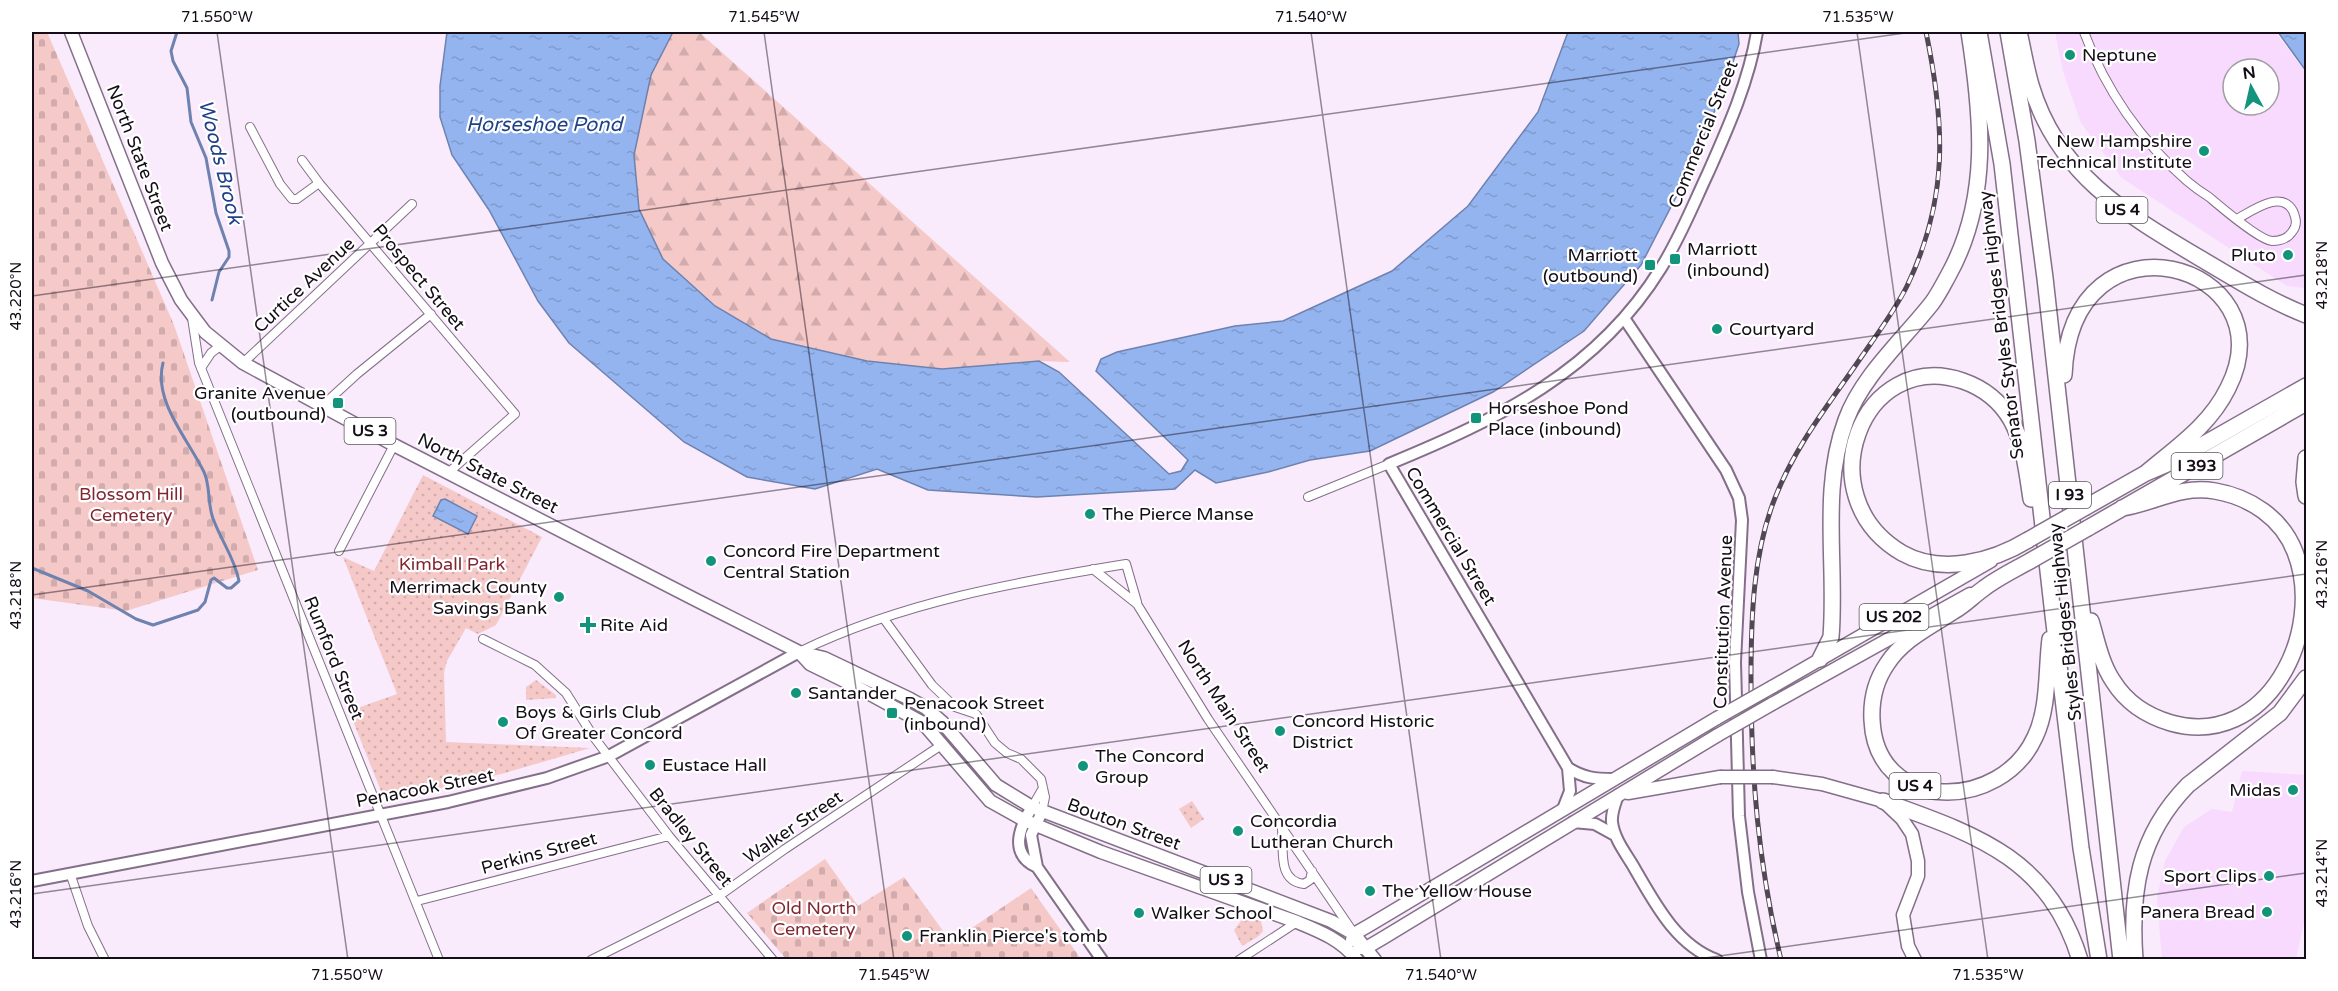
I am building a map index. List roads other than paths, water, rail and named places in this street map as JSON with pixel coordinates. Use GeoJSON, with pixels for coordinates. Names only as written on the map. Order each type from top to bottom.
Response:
{"type":"FeatureCollection","features":[{"type":"Feature","properties":{"kind":"highway"},"geometry":{"type":"LineString","coordinates":[[1820,659],[1831,637],[1833,469],[1846,418],[1868,381],[1934,301],[1954,265],[1972,217],[1981,155],[1980,113],[1969,32]]}},
{"type":"Feature","properties":{"kind":"highway","name":"Senator Styles Bridges Highway"},"geometry":{"type":"LineString","coordinates":[[1979,32],[2002,164],[2053,615]]}},
{"type":"Feature","properties":{"kind":"highway","name":"Styles Bridges Highway"},"geometry":{"type":"LineString","coordinates":[[2008,32],[2027,141],[2062,420],[2121,960]]}},
{"type":"Feature","properties":{"kind":"highway","name":"US 4"},"geometry":{"type":"LineString","coordinates":[[2019,32],[2031,86],[2047,124],[2063,151],[2090,183],[2139,222],[2282,306],[2307,315]]}},
{"type":"Feature","properties":{"kind":"highway"},"geometry":{"type":"LineString","coordinates":[[2062,420],[2065,356],[2069,335],[2078,315],[2090,298],[2105,284],[2123,273],[2143,267],[2174,268],[2202,280],[2218,293],[2234,319],[2239,349],[2236,369],[2228,388],[2212,414],[2191,437],[2146,473]]}},
{"type":"Feature","properties":{"kind":"highway"},"geometry":{"type":"LineString","coordinates":[[2022,543],[1976,561],[1940,564],[1919,560],[1901,552],[1875,531],[1857,501],[1851,460],[1854,442],[1861,424],[1881,398],[1910,381],[1935,377],[1958,379],[1974,385],[1995,399],[2012,421],[2019,439],[2034,521],[2048,563]]}},
{"type":"Feature","properties":{"kind":"highway","name":"I 393"},"geometry":{"type":"LineString","coordinates":[[2022,543],[2307,386]]}},
{"type":"Feature","properties":{"kind":"highway","name":"I 393"},"geometry":{"type":"LineString","coordinates":[[1984,588],[2307,403]]}},
{"type":"Feature","properties":{"kind":"highway"},"geometry":{"type":"LineString","coordinates":[[2307,458],[2304,482],[2307,496]]}},
{"type":"Feature","properties":{"kind":"highway"},"geometry":{"type":"LineString","coordinates":[[2080,581],[2103,662],[2113,681],[2125,697],[2160,720],[2190,726],[2210,725],[2230,720],[2248,710],[2264,697],[2289,664],[2302,625],[2304,584],[2300,563],[2281,527],[2266,513],[2248,502],[2213,491],[2171,494],[2138,506],[2122,508]]}},
{"type":"Feature","properties":{"kind":"highway","name":"US 4"},"geometry":{"type":"LineString","coordinates":[[1984,588],[1956,610],[1904,644],[1888,662],[1876,686],[1872,717],[1878,748],[1894,772],[1910,784],[1920,788],[1939,793],[1969,791],[1995,780],[2023,757],[2036,735],[2043,714],[2053,615]]}},
{"type":"Feature","properties":{"kind":"highway","name":"Styles Bridges Highway"},"geometry":{"type":"LineString","coordinates":[[2053,615],[2082,848],[2099,960]]}},
{"type":"Feature","properties":{"kind":"highway"},"geometry":{"type":"LineString","coordinates":[[2135,960],[2133,921],[2136,886],[2145,852],[2159,821],[2176,797],[2188,785],[2280,713],[2307,678]]}},
{"type":"Feature","properties":{"kind":"highway"},"geometry":{"type":"LineString","coordinates":[[1883,801],[1973,836],[1992,845],[2017,863],[2033,877],[2053,901],[2063,918],[2080,960]]}},
{"type":"Feature","properties":{"kind":"main road","name":"North State Street"},"geometry":{"type":"LineString","coordinates":[[71,32],[162,263],[181,300],[220,346],[243,363],[448,473],[799,652],[824,658],[926,708],[956,738],[996,785],[1037,809]]}},
{"type":"Feature","properties":{"kind":"main road","name":"US 202"},"geometry":{"type":"LineString","coordinates":[[1354,934],[1717,718],[2022,543]]}},
{"type":"Feature","properties":{"kind":"main road","name":"US 202"},"geometry":{"type":"LineString","coordinates":[[1353,954],[1718,735],[1948,605],[1984,588]]}},
{"type":"Feature","properties":{"kind":"main road","name":"North State Street"},"geometry":{"type":"LineString","coordinates":[[799,652],[810,664],[864,690],[923,723],[990,801],[1029,823]]}},
{"type":"Feature","properties":{"kind":"main road"},"geometry":{"type":"LineString","coordinates":[[1618,795],[1720,777],[1773,777],[1822,784],[1883,801],[1902,819],[1912,834],[1917,854],[1918,876],[1903,915],[1908,946],[1914,960]]}},
{"type":"Feature","properties":{"kind":"main road","name":"Bouton Street"},"geometry":{"type":"LineString","coordinates":[[1037,809],[1331,921],[1354,934],[1366,948]]}},
{"type":"Feature","properties":{"kind":"main road","name":"Bouton Street"},"geometry":{"type":"LineString","coordinates":[[1029,823],[1101,852],[1297,922],[1326,934],[1353,954]]}},
{"type":"Feature","properties":{"kind":"main road"},"geometry":{"type":"LineString","coordinates":[[1353,954],[1354,934]]}},
{"type":"Feature","properties":{"kind":"main road","name":"US 3"},"geometry":{"type":"LineString","coordinates":[[1366,948],[1375,960]]}},
{"type":"Feature","properties":{"kind":"street","name":"Commercial Street"},"geometry":{"type":"LineString","coordinates":[[1568,768],[1389,464],[1474,427],[1536,393],[1566,373],[1598,346],[1624,318],[1661,269],[1686,223],[1742,90],[1757,32]]}},
{"type":"Feature","properties":{"kind":"street"},"geometry":{"type":"LineString","coordinates":[[2084,32],[2104,76],[2129,118],[2143,136],[2187,181],[2237,219],[2272,241],[2282,240],[2290,235],[2295,228],[2296,219],[2289,204],[2282,201],[2273,201],[2237,219]]}},
{"type":"Feature","properties":{"kind":"street"},"geometry":{"type":"LineString","coordinates":[[249,127],[280,184],[292,199],[297,200],[319,183]]}},
{"type":"Feature","properties":{"kind":"street","name":"Prospect Street"},"geometry":{"type":"LineString","coordinates":[[302,160],[515,414],[448,473]]}},
{"type":"Feature","properties":{"kind":"street","name":"Curtice Avenue"},"geometry":{"type":"LineString","coordinates":[[243,363],[412,204]]}},
{"type":"Feature","properties":{"kind":"street","name":"Rumford Street"},"geometry":{"type":"LineString","coordinates":[[191,314],[201,368],[439,960]]}},
{"type":"Feature","properties":{"kind":"street"},"geometry":{"type":"LineString","coordinates":[[322,406],[430,314]]}},
{"type":"Feature","properties":{"kind":"street","name":"Constitution Avenue"},"geometry":{"type":"LineString","coordinates":[[1624,318],[1726,470],[1735,488],[1741,509],[1742,543],[1735,662],[1739,816],[1748,892],[1761,960]]}},
{"type":"Feature","properties":{"kind":"street"},"geometry":{"type":"LineString","coordinates":[[201,368],[211,352],[220,346]]}},
{"type":"Feature","properties":{"kind":"street"},"geometry":{"type":"LineString","coordinates":[[339,551],[394,445]]}},
{"type":"Feature","properties":{"kind":"street"},"geometry":{"type":"LineString","coordinates":[[1308,497],[1389,464]]}},
{"type":"Feature","properties":{"kind":"street","name":"North Main Street"},"geometry":{"type":"LineString","coordinates":[[1093,569],[1126,564],[1137,604],[1209,719],[1354,934]]}},
{"type":"Feature","properties":{"kind":"street"},"geometry":{"type":"LineString","coordinates":[[799,652],[840,634],[959,596],[1093,569]]}},
{"type":"Feature","properties":{"kind":"street","name":"North Main Street"},"geometry":{"type":"LineString","coordinates":[[1093,569],[1137,604]]}},
{"type":"Feature","properties":{"kind":"street"},"geometry":{"type":"LineString","coordinates":[[884,619],[932,685],[955,707],[976,714],[995,743],[1007,753],[1020,759],[1041,779],[1043,788],[1037,809],[1029,823],[1018,831],[1022,855],[1028,863],[1037,867],[1102,960]]}},
{"type":"Feature","properties":{"kind":"street","name":"Bradley Street"},"geometry":{"type":"LineString","coordinates":[[483,639],[536,665],[560,686],[571,699],[593,736],[669,836],[773,960]]}},
{"type":"Feature","properties":{"kind":"street","name":"Penacook Street"},"geometry":{"type":"LineString","coordinates":[[32,881],[504,790],[547,778],[609,756],[799,652]]}},
{"type":"Feature","properties":{"kind":"street","name":"Walker Street"},"geometry":{"type":"LineString","coordinates":[[591,960],[719,896],[785,849],[943,744]]}},
{"type":"Feature","properties":{"kind":"street"},"geometry":{"type":"LineString","coordinates":[[1568,768],[1581,776],[1592,779],[1613,779]]}},
{"type":"Feature","properties":{"kind":"street"},"geometry":{"type":"LineString","coordinates":[[1563,809],[1570,790],[1568,768]]}},
{"type":"Feature","properties":{"kind":"street"},"geometry":{"type":"LineString","coordinates":[[1618,795],[1612,820],[1615,835],[1663,915],[1698,951],[1718,960]]}},
{"type":"Feature","properties":{"kind":"street"},"geometry":{"type":"LineString","coordinates":[[1573,822],[1595,824],[1615,835]]}},
{"type":"Feature","properties":{"kind":"street","name":"North Main Street"},"geometry":{"type":"LineString","coordinates":[[1281,827],[1284,866],[1288,878],[1294,883],[1304,884],[1310,880],[1312,871]]}},
{"type":"Feature","properties":{"kind":"street","name":"Perkins Street"},"geometry":{"type":"LineString","coordinates":[[417,901],[669,836]]}},
{"type":"Feature","properties":{"kind":"street"},"geometry":{"type":"LineString","coordinates":[[70,873],[88,926],[105,960]]}},
{"type":"Feature","properties":{"kind":"street"},"geometry":{"type":"LineString","coordinates":[[1239,960],[1297,922]]}},
{"type":"Feature","properties":{"kind":"water","name":"Horseshoe Pond"},"geometry":{"type":"Polygon","coordinates":[[[447,32],[673,32],[651,75],[634,155],[639,209],[663,259],[715,306],[771,339],[867,361],[942,369],[1039,361],[1059,372],[1169,474],[1181,471],[1188,460],[1096,371],[1101,359],[1117,352],[1235,326],[1283,321],[1392,271],[1468,206],[1538,112],[1568,32],[1738,32],[1739,44],[1725,86],[1691,168],[1641,265],[1584,331],[1493,392],[1370,451],[1310,460],[1216,483],[1195,470],[1175,489],[1037,497],[928,490],[877,469],[815,489],[747,477],[684,442],[569,343],[538,301],[489,210],[452,155],[440,117],[440,86],[447,32]]]}},
{"type":"Feature","properties":{"kind":"water"},"geometry":{"type":"Polygon","coordinates":[[[2278,32],[2306,32],[2306,71],[2278,32]]]}},
{"type":"Feature","properties":{"kind":"water"},"geometry":{"type":"Polygon","coordinates":[[[445,499],[477,516],[468,534],[433,516],[441,500],[445,499]]]}},
{"type":"Feature","properties":{"kind":"waterway","name":"Woods Brook"},"geometry":{"type":"LineString","coordinates":[[177,32],[171,51],[173,61],[187,88],[191,122],[206,158],[216,213],[229,251],[229,257],[219,272],[212,300]]}},
{"type":"Feature","properties":{"kind":"waterway","name":"Woods Brook"},"geometry":{"type":"LineString","coordinates":[[32,568],[88,591],[136,619],[153,625],[198,610],[205,602],[211,580],[214,578],[227,588],[231,588],[239,581],[235,565],[212,515],[204,472],[167,405],[161,377],[163,363]]}},
{"type":"Feature","properties":{"kind":"railway"},"geometry":{"type":"LineString","coordinates":[[1781,960],[1761,854],[1754,785],[1751,655],[1758,563],[1768,519],[1783,478],[1814,424],[1892,313],[1921,254],[1936,191],[1939,160],[1937,98],[1926,32]]}},
{"type":"Feature","properties":{"kind":"place","name":"Neptune"},"geometry":{"type":"Point","coordinates":[2070,55]}},
{"type":"Feature","properties":{"kind":"place","name":"New Hampshire Technical Institute"},"geometry":{"type":"Point","coordinates":[2204,151]}},
{"type":"Feature","properties":{"kind":"place","name":"Pluto"},"geometry":{"type":"Point","coordinates":[2288,255]}},
{"type":"Feature","properties":{"kind":"place","name":"Marriott (inbound)"},"geometry":{"type":"Point","coordinates":[1675,259]}},
{"type":"Feature","properties":{"kind":"place","name":"Marriott (outbound)"},"geometry":{"type":"Point","coordinates":[1650,265]}},
{"type":"Feature","properties":{"kind":"place","name":"Courtyard"},"geometry":{"type":"Point","coordinates":[1717,329]}},
{"type":"Feature","properties":{"kind":"place","name":"Granite Avenue (outbound)"},"geometry":{"type":"Point","coordinates":[338,403]}},
{"type":"Feature","properties":{"kind":"place","name":"Horseshoe Pond Place (inbound)"},"geometry":{"type":"Point","coordinates":[1476,418]}},
{"type":"Feature","properties":{"kind":"place","name":"The Pierce Manse"},"geometry":{"type":"Point","coordinates":[1090,514]}},
{"type":"Feature","properties":{"kind":"place","name":"Concord Fire Department Central Station"},"geometry":{"type":"Point","coordinates":[711,561]}},
{"type":"Feature","properties":{"kind":"place","name":"Merrimack County Savings Bank"},"geometry":{"type":"Point","coordinates":[559,597]}},
{"type":"Feature","properties":{"kind":"place","name":"Rite Aid"},"geometry":{"type":"Point","coordinates":[588,625]}},
{"type":"Feature","properties":{"kind":"place","name":"Santander"},"geometry":{"type":"Point","coordinates":[796,693]}},
{"type":"Feature","properties":{"kind":"place","name":"Penacook Street (inbound)"},"geometry":{"type":"Point","coordinates":[892,713]}},
{"type":"Feature","properties":{"kind":"place","name":"Boys & Girls Club Of Greater Concord"},"geometry":{"type":"Point","coordinates":[503,722]}},
{"type":"Feature","properties":{"kind":"place","name":"Concord Historic District"},"geometry":{"type":"Point","coordinates":[1280,731]}},
{"type":"Feature","properties":{"kind":"place","name":"Eustace Hall"},"geometry":{"type":"Point","coordinates":[650,765]}},
{"type":"Feature","properties":{"kind":"place","name":"The Concord Group"},"geometry":{"type":"Point","coordinates":[1083,766]}},
{"type":"Feature","properties":{"kind":"place","name":"Midas"},"geometry":{"type":"Point","coordinates":[2293,790]}},
{"type":"Feature","properties":{"kind":"place","name":"Concordia Lutheran Church"},"geometry":{"type":"Point","coordinates":[1238,831]}},
{"type":"Feature","properties":{"kind":"place","name":"Sport Clips"},"geometry":{"type":"Point","coordinates":[2269,876]}},
{"type":"Feature","properties":{"kind":"place","name":"The Yellow House"},"geometry":{"type":"Point","coordinates":[1370,891]}},
{"type":"Feature","properties":{"kind":"place","name":"Panera Bread"},"geometry":{"type":"Point","coordinates":[2267,912]}},
{"type":"Feature","properties":{"kind":"place","name":"Walker School"},"geometry":{"type":"Point","coordinates":[1139,913]}},
{"type":"Feature","properties":{"kind":"place","name":"Franklin Pierce's tomb"},"geometry":{"type":"Point","coordinates":[907,936]}},
{"type":"Feature","properties":{"kind":"park label","name":"Blossom Hill Cemetery"},"geometry":{"type":"Point","coordinates":[131,504]}},
{"type":"Feature","properties":{"kind":"park label","name":"Kimball Park"},"geometry":{"type":"Point","coordinates":[452,564]}},
{"type":"Feature","properties":{"kind":"park label","name":"Old North Cemetery"},"geometry":{"type":"Point","coordinates":[814,918]}}]}
